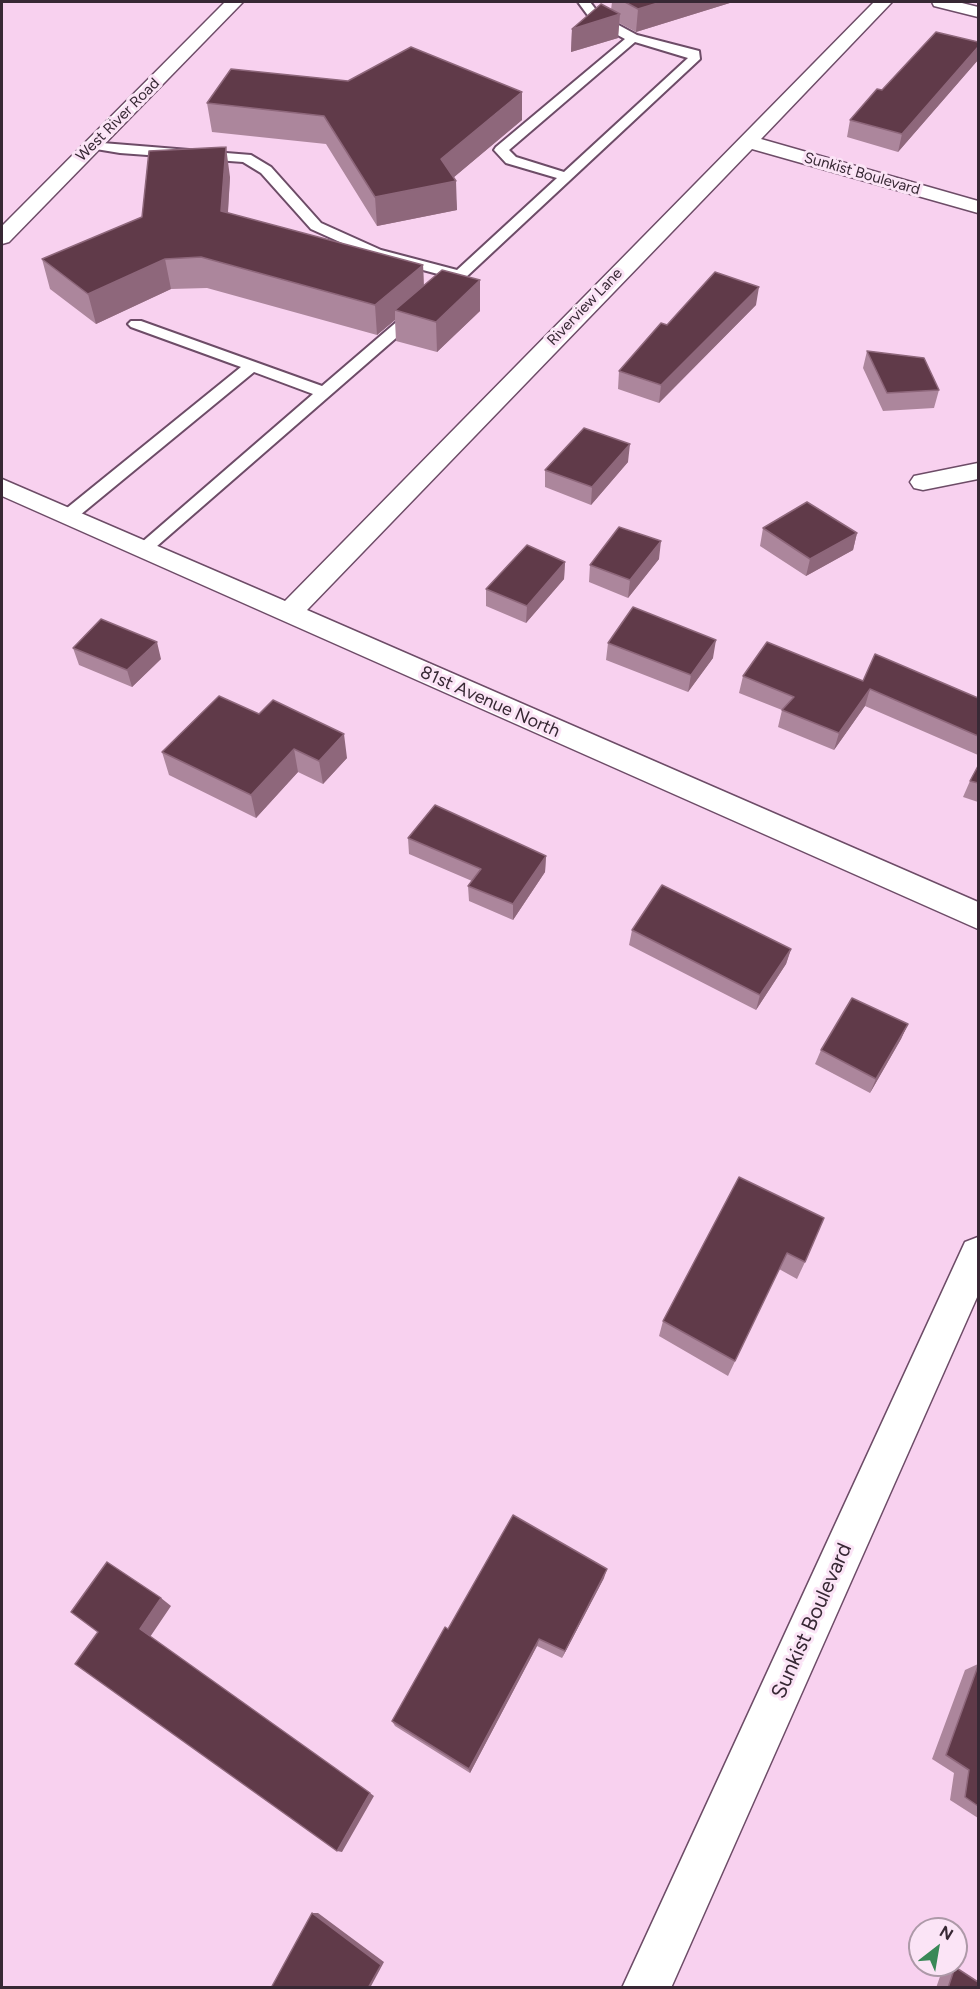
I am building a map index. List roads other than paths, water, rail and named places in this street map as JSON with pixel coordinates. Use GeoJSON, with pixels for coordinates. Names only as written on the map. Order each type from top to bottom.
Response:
{"type":"FeatureCollection","features":[{"type":"Feature","properties":{"kind":"street","name":"West River Road"},"geometry":{"type":"LineString","coordinates":[[2,238],[234,2]]}},
{"type":"Feature","properties":{"kind":"street","name":"Riverview Lane"},"geometry":{"type":"LineString","coordinates":[[288,614],[883,2]]}},
{"type":"Feature","properties":{"kind":"street"},"geometry":{"type":"LineString","coordinates":[[940,2],[978,12]]}},
{"type":"Feature","properties":{"kind":"street","name":"Sunkist Boulevard"},"geometry":{"type":"LineString","coordinates":[[746,141],[978,207]]}},
{"type":"Feature","properties":{"kind":"street"},"geometry":{"type":"LineString","coordinates":[[923,482],[978,471]]}},
{"type":"Feature","properties":{"kind":"street","name":"81st Avenue North"},"geometry":{"type":"LineString","coordinates":[[2,487],[978,916]]}},
{"type":"Feature","properties":{"kind":"street","name":"Sunkist Boulevard"},"geometry":{"type":"LineString","coordinates":[[646,1988],[978,1254]]}},
{"type":"Feature","properties":{"kind":"lane"},"geometry":{"type":"LineString","coordinates":[[143,549],[460,274],[693,59],[695,54],[633,38],[596,18],[584,2]]}},
{"type":"Feature","properties":{"kind":"lane"},"geometry":{"type":"LineString","coordinates":[[567,177],[511,160],[501,150],[633,38]]}},
{"type":"Feature","properties":{"kind":"lane"},"geometry":{"type":"LineString","coordinates":[[94,145],[246,158],[266,170],[316,226],[376,253],[460,274]]}},
{"type":"Feature","properties":{"kind":"lane"},"geometry":{"type":"LineString","coordinates":[[136,324],[324,392]]}},
{"type":"Feature","properties":{"kind":"lane"},"geometry":{"type":"LineString","coordinates":[[68,516],[252,366]]}}]}
